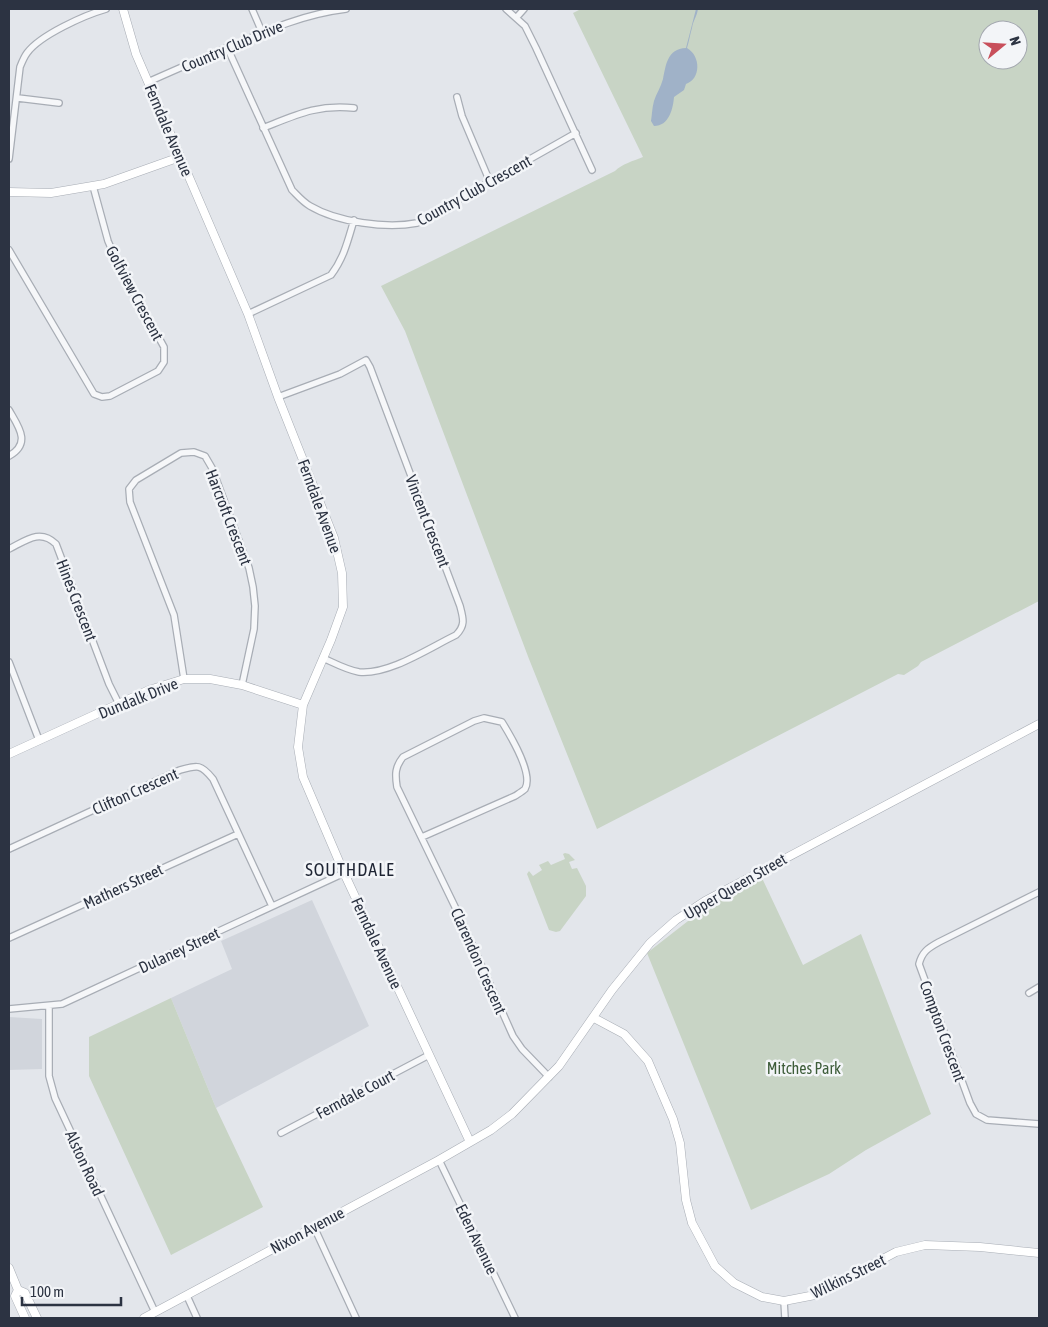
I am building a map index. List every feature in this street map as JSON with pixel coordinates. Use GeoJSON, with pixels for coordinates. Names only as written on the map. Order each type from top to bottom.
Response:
{"type":"FeatureCollection","features":[{"type":"Feature","properties":{"kind":"street"},"geometry":{"type":"LineString","coordinates":[[9,159],[18,98],[20,67],[26,54],[37,42],[92,13],[106,9]]}},
{"type":"Feature","properties":{"kind":"street","name":"Ferndale Avenue"},"geometry":{"type":"LineString","coordinates":[[123,9],[136,54],[248,314],[278,397],[334,538],[342,573],[343,607],[303,705],[298,746],[303,777],[344,873],[470,1142]]}},
{"type":"Feature","properties":{"kind":"street"},"geometry":{"type":"LineString","coordinates":[[252,9],[262,32]]}},
{"type":"Feature","properties":{"kind":"street","name":"Country Club Drive"},"geometry":{"type":"LineString","coordinates":[[148,82],[298,18],[346,9]]}},
{"type":"Feature","properties":{"kind":"street"},"geometry":{"type":"LineString","coordinates":[[506,9],[525,26],[592,170]]}},
{"type":"Feature","properties":{"kind":"street"},"geometry":{"type":"LineString","coordinates":[[516,18],[524,9]]}},
{"type":"Feature","properties":{"kind":"street","name":"Country Club Crescent"},"geometry":{"type":"LineString","coordinates":[[227,47],[292,190],[308,205],[327,214],[354,220],[405,225],[417,223],[576,133]]}},
{"type":"Feature","properties":{"kind":"street"},"geometry":{"type":"LineString","coordinates":[[457,97],[462,116],[490,182]]}},
{"type":"Feature","properties":{"kind":"street"},"geometry":{"type":"LineString","coordinates":[[18,98],[59,103]]}},
{"type":"Feature","properties":{"kind":"street"},"geometry":{"type":"LineString","coordinates":[[263,128],[313,109],[340,106],[354,108]]}},
{"type":"Feature","properties":{"kind":"street"},"geometry":{"type":"LineString","coordinates":[[9,192],[51,193],[104,184],[180,157]]}},
{"type":"Feature","properties":{"kind":"street","name":"Golfview Crescent"},"geometry":{"type":"LineString","coordinates":[[9,250],[94,394],[102,397],[110,396],[158,371],[164,362],[164,347],[111,249],[93,186]]}},
{"type":"Feature","properties":{"kind":"street"},"geometry":{"type":"LineString","coordinates":[[248,314],[331,275],[340,264],[354,220]]}},
{"type":"Feature","properties":{"kind":"street","name":"Vincent Crescent"},"geometry":{"type":"LineString","coordinates":[[278,397],[340,374],[366,360],[460,606],[464,622],[462,629],[456,635],[386,670],[357,672],[323,658]]}},
{"type":"Feature","properties":{"kind":"street"},"geometry":{"type":"LineString","coordinates":[[9,410],[21,431],[22,440],[18,449],[9,456]]}},
{"type":"Feature","properties":{"kind":"street","name":"Harcroft Crescent"},"geometry":{"type":"LineString","coordinates":[[184,679],[174,616],[130,502],[129,489],[136,480],[181,453],[194,452],[205,456],[212,468],[249,568],[253,587],[255,606],[254,629],[242,685]]}},
{"type":"Feature","properties":{"kind":"street","name":"Hines Crescent"},"geometry":{"type":"LineString","coordinates":[[9,549],[32,538],[42,536],[50,538],[56,544],[109,684],[119,704]]}},
{"type":"Feature","properties":{"kind":"street"},"geometry":{"type":"LineString","coordinates":[[9,662],[39,740]]}},
{"type":"Feature","properties":{"kind":"street","name":"Dundalk Drive"},"geometry":{"type":"LineString","coordinates":[[9,754],[149,690],[184,679],[210,679],[242,685],[303,705]]}},
{"type":"Feature","properties":{"kind":"street","name":"Clarendon Crescent"},"geometry":{"type":"LineString","coordinates":[[422,837],[515,796],[525,789],[528,780],[526,768],[502,722],[484,718],[474,721],[403,757],[397,764],[395,775],[397,787],[422,837],[513,1036],[522,1049],[549,1077]]}},
{"type":"Feature","properties":{"kind":"street","name":"Upper Queen Street"},"geometry":{"type":"LineString","coordinates":[[470,1142],[492,1130],[512,1114],[560,1066],[612,990],[650,943],[676,920],[705,900],[1039,724]]}},
{"type":"Feature","properties":{"kind":"street","name":"Clifton Crescent"},"geometry":{"type":"LineString","coordinates":[[9,849],[180,770],[194,766],[205,769],[213,779],[272,906]]}},
{"type":"Feature","properties":{"kind":"street","name":"Mathers Street"},"geometry":{"type":"LineString","coordinates":[[9,938],[238,834]]}},
{"type":"Feature","properties":{"kind":"street","name":"Dulaney Street"},"geometry":{"type":"LineString","coordinates":[[9,1009],[62,1004],[344,873]]}},
{"type":"Feature","properties":{"kind":"street","name":"Compton Crescent"},"geometry":{"type":"LineString","coordinates":[[1039,892],[933,946],[921,956],[919,964],[970,1103],[976,1114],[987,1120],[1039,1124]]}},
{"type":"Feature","properties":{"kind":"street"},"geometry":{"type":"LineString","coordinates":[[1029,993],[1039,987]]}},
{"type":"Feature","properties":{"kind":"street","name":"Alston Road"},"geometry":{"type":"LineString","coordinates":[[49,1006],[49,1076],[55,1098],[155,1312]]}},
{"type":"Feature","properties":{"kind":"street","name":"Wilkins Street"},"geometry":{"type":"LineString","coordinates":[[594,1018],[624,1034],[648,1061],[673,1119],[680,1143],[686,1200],[692,1223],[714,1266],[734,1283],[762,1297],[784,1301],[815,1295],[889,1255],[925,1245],[980,1247],[1039,1253]]}},
{"type":"Feature","properties":{"kind":"street","name":"Ferndale Court"},"geometry":{"type":"LineString","coordinates":[[281,1134],[429,1055]]}},
{"type":"Feature","properties":{"kind":"street","name":"Nixon Avenue"},"geometry":{"type":"LineString","coordinates":[[144,1318],[470,1142]]}},
{"type":"Feature","properties":{"kind":"street","name":"Eden Avenue"},"geometry":{"type":"LineString","coordinates":[[439,1160],[515,1318]]}},
{"type":"Feature","properties":{"kind":"street"},"geometry":{"type":"LineString","coordinates":[[314,1226],[356,1318]]}},
{"type":"Feature","properties":{"kind":"street"},"geometry":{"type":"LineString","coordinates":[[9,1268],[18,1290],[25,1293],[37,1318]]}},
{"type":"Feature","properties":{"kind":"street"},"geometry":{"type":"LineString","coordinates":[[18,1290],[15,1296],[25,1318]]}},
{"type":"Feature","properties":{"kind":"street"},"geometry":{"type":"LineString","coordinates":[[187,1296],[198,1318]]}},
{"type":"Feature","properties":{"kind":"street"},"geometry":{"type":"LineString","coordinates":[[784,1301],[785,1318]]}},
{"type":"Feature","properties":{"kind":"shaded area"},"geometry":{"type":"Polygon","coordinates":[[[312,900],[369,1026],[216,1108],[171,998],[232,969],[221,941],[312,900]]]}},
{"type":"Feature","properties":{"kind":"shaded area"},"geometry":{"type":"Polygon","coordinates":[[[9,1017],[42,1019],[42,1069],[9,1070],[9,1017]]]}},
{"type":"Feature","properties":{"kind":"green space"},"geometry":{"type":"Polygon","coordinates":[[[581,9],[1039,9],[1039,601],[921,662],[904,675],[898,674],[597,829],[529,659],[405,331],[381,286],[643,157],[573,13],[581,9]]]}},
{"type":"Feature","properties":{"kind":"green space"},"geometry":{"type":"Polygon","coordinates":[[[565,853],[575,860],[569,862],[572,869],[577,868],[586,886],[586,896],[560,931],[556,932],[549,930],[527,874],[529,871],[533,876],[542,870],[539,865],[548,861],[551,865],[565,859],[563,854],[565,853]]]}},
{"type":"Feature","properties":{"kind":"green space","name":"Mitches Park"},"geometry":{"type":"Polygon","coordinates":[[[761,876],[803,965],[861,934],[931,1114],[866,1150],[829,1174],[751,1210],[647,953],[706,907],[761,876]]]}},
{"type":"Feature","properties":{"kind":"green space"},"geometry":{"type":"Polygon","coordinates":[[[171,998],[216,1108],[263,1207],[171,1255],[89,1076],[89,1037],[171,998]]]}},
{"type":"Feature","properties":{"kind":"water"},"geometry":{"type":"Polygon","coordinates":[[[696,9],[698,9],[687,48],[695,56],[697,73],[686,84],[684,90],[674,97],[673,107],[667,120],[654,126],[651,121],[653,104],[662,82],[668,59],[675,51],[686,48],[696,9]]]}},
{"type":"Feature","properties":{"kind":"district","name":"SOUTHDALE"},"geometry":{"type":"Point","coordinates":[350,870]}}]}
